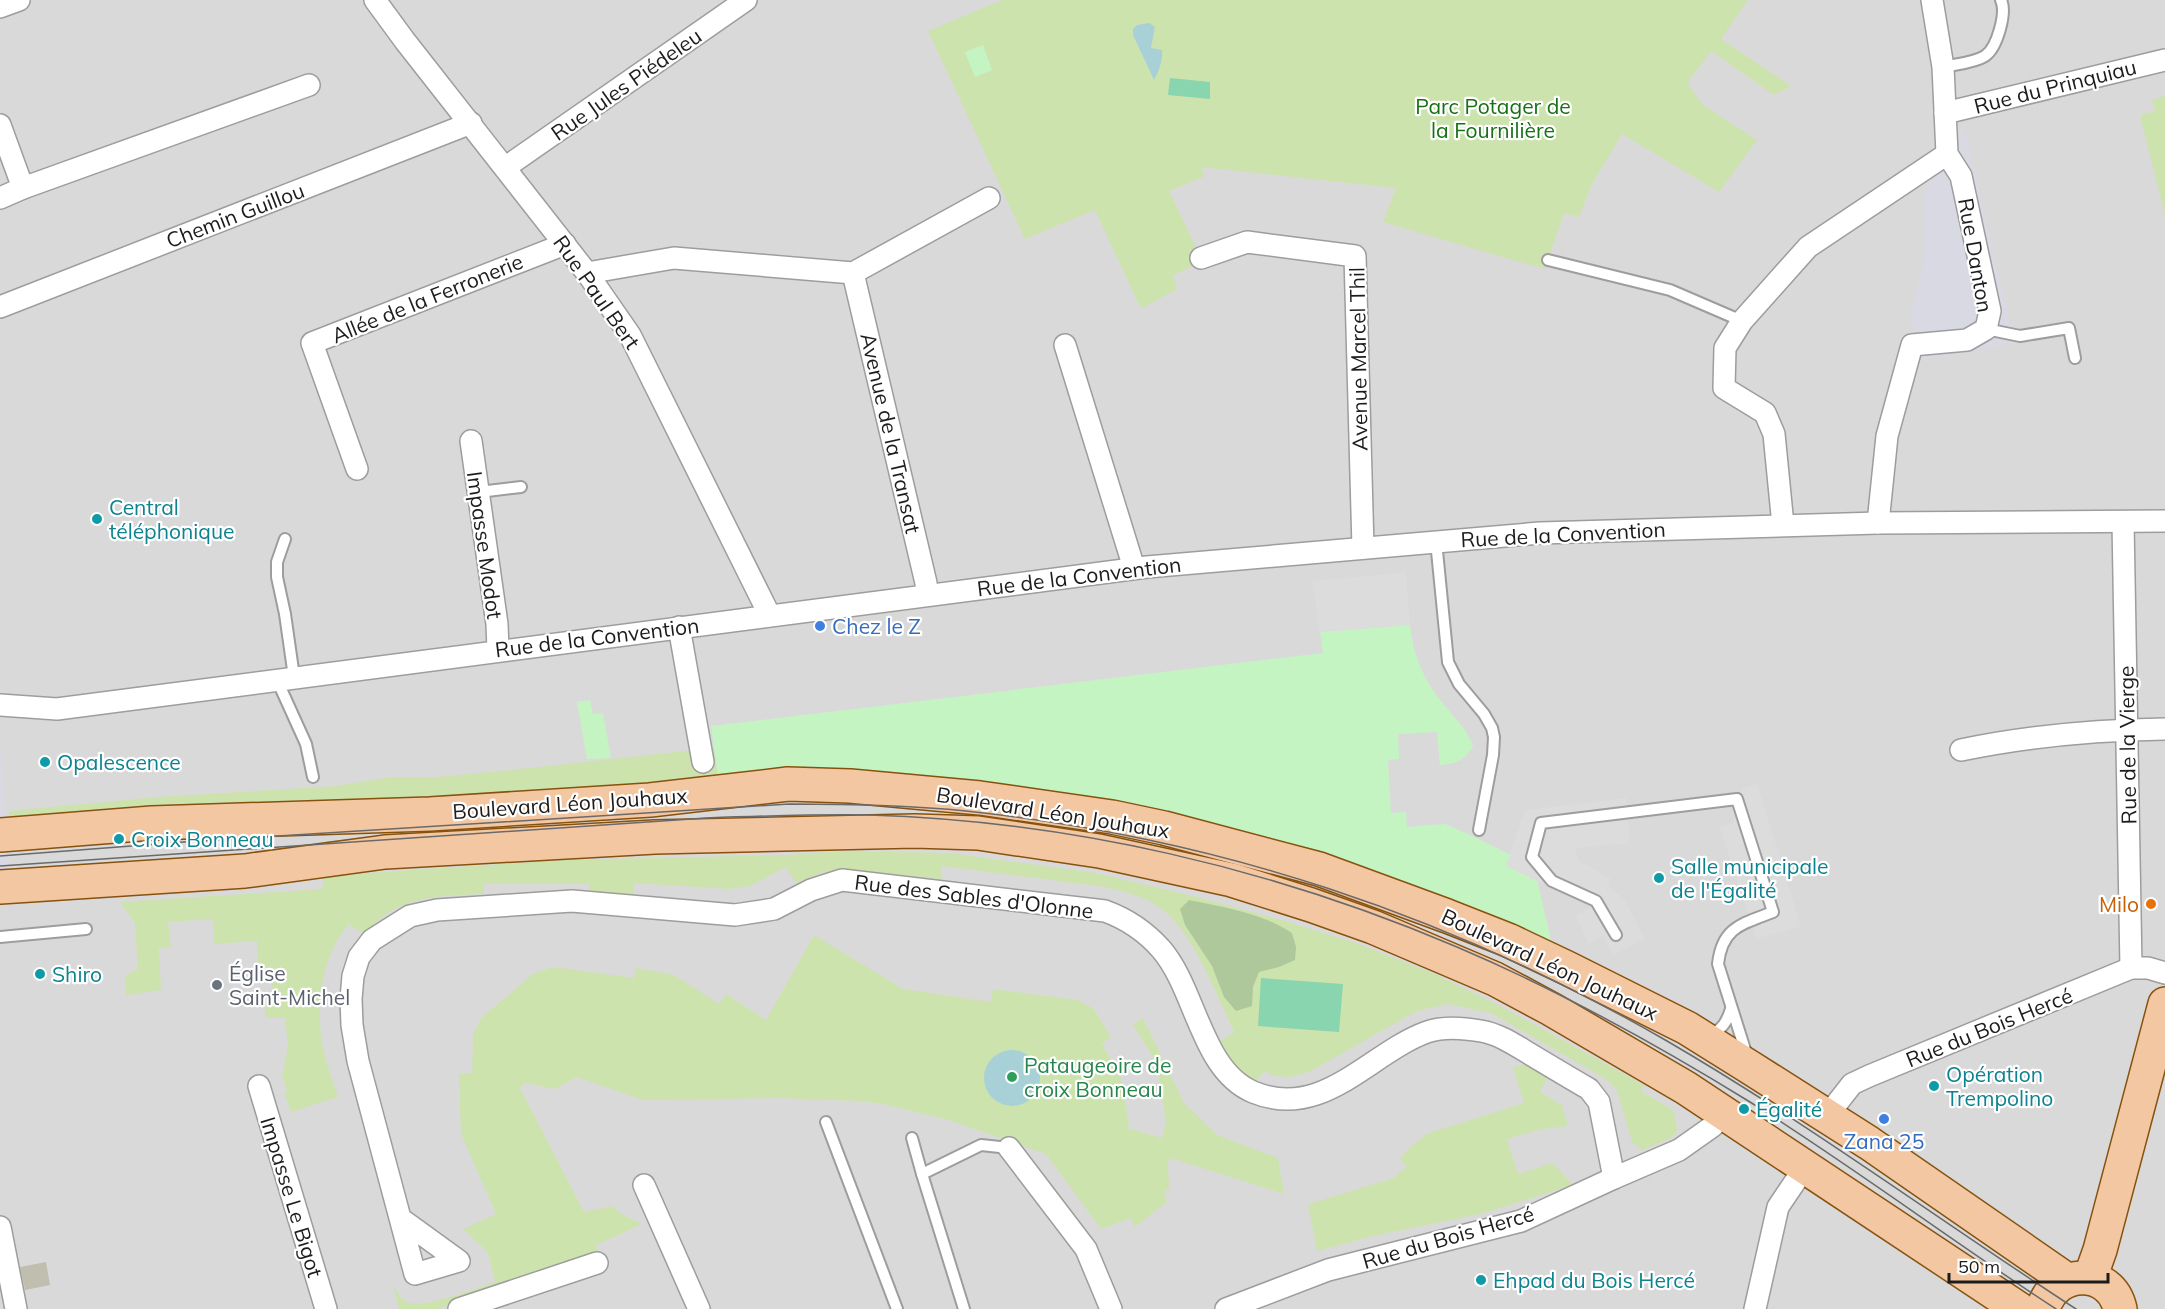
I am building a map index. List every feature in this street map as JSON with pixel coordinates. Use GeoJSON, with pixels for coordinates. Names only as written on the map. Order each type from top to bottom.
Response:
{"type":"FeatureCollection","features":[{"type":"Feature","properties":{"kind":"main road","name":"Boulevard Léon Jouhaux"},"geometry":{"type":"LineString","coordinates":[[0,835],[152,822],[395,815],[627,801],[788,784],[850,786],[980,798],[1048,807],[1143,824],[1241,847],[1319,869],[1394,895],[1508,940],[1657,1013],[1751,1068],[2079,1279],[2102,1283],[2112,1291],[2120,1309]]}},
{"type":"Feature","properties":{"kind":"main road","name":"Boulevard Léon Jouhaux"},"geometry":{"type":"LineString","coordinates":[[0,887],[245,871],[385,852],[655,837],[915,831],[989,835],[1099,851],[1232,880],[1373,927],[1495,979],[1686,1088],[2019,1309]]}},
{"type":"Feature","properties":{"kind":"main road"},"geometry":{"type":"LineString","coordinates":[[2043,1309],[2050,1292],[2058,1285],[2079,1279],[2100,1250],[2165,1004]]}},
{"type":"Feature","properties":{"kind":"street"},"geometry":{"type":"LineString","coordinates":[[0,7],[19,0]]}},
{"type":"Feature","properties":{"kind":"street","name":"Rue Paul Bert"},"geometry":{"type":"LineString","coordinates":[[375,0],[565,244],[630,335],[768,616]]}},
{"type":"Feature","properties":{"kind":"street","name":"Rue Jules Piédeleu"},"geometry":{"type":"LineString","coordinates":[[506,167],[746,0]]}},
{"type":"Feature","properties":{"kind":"street","name":"Rue Danton"},"geometry":{"type":"LineString","coordinates":[[1878,523],[1887,436],[1912,345],[1967,340],[1986,329],[1990,311],[1961,176],[1947,154],[1943,67],[1932,0]]}},
{"type":"Feature","properties":{"kind":"street","name":"Rue du Prinquiau"},"geometry":{"type":"LineString","coordinates":[[1945,113],[2165,60]]}},
{"type":"Feature","properties":{"kind":"street"},"geometry":{"type":"LineString","coordinates":[[0,198],[309,85]]}},
{"type":"Feature","properties":{"kind":"street","name":"Chemin Guillou"},"geometry":{"type":"LineString","coordinates":[[0,307],[471,123]]}},
{"type":"Feature","properties":{"kind":"street"},"geometry":{"type":"LineString","coordinates":[[0,125],[23,188]]}},
{"type":"Feature","properties":{"kind":"street"},"geometry":{"type":"LineString","coordinates":[[1783,525],[1774,434],[1765,413],[1724,388],[1725,348],[1742,321],[1808,247],[1947,154]]}},
{"type":"Feature","properties":{"kind":"street"},"geometry":{"type":"LineString","coordinates":[[587,273],[674,258],[852,273],[989,198]]}},
{"type":"Feature","properties":{"kind":"street","name":"Avenue Marcel Thil"},"geometry":{"type":"LineString","coordinates":[[1201,258],[1247,242],[1355,256],[1362,548]]}},
{"type":"Feature","properties":{"kind":"street","name":"Allée de la Ferronerie"},"geometry":{"type":"LineString","coordinates":[[357,469],[312,343],[565,244]]}},
{"type":"Feature","properties":{"kind":"street","name":"Avenue de la Transat"},"geometry":{"type":"LineString","coordinates":[[852,273],[927,594]]}},
{"type":"Feature","properties":{"kind":"street"},"geometry":{"type":"LineString","coordinates":[[1065,345],[1134,568]]}},
{"type":"Feature","properties":{"kind":"street","name":"Impasse Modot"},"geometry":{"type":"LineString","coordinates":[[471,441],[497,624],[498,650]]}},
{"type":"Feature","properties":{"kind":"street","name":"Rue de la Convention"},"geometry":{"type":"LineString","coordinates":[[0,705],[57,709],[1134,568],[1436,541],[1540,533],[1783,525],[2165,521]]}},
{"type":"Feature","properties":{"kind":"street","name":"Rue de la Vierge"},"geometry":{"type":"LineString","coordinates":[[2123,522],[2132,968]]}},
{"type":"Feature","properties":{"kind":"street"},"geometry":{"type":"LineString","coordinates":[[679,627],[703,762]]}},
{"type":"Feature","properties":{"kind":"street"},"geometry":{"type":"LineString","coordinates":[[1961,750],[2003,741],[2126,730],[2165,729]]}},
{"type":"Feature","properties":{"kind":"street","name":"Rue des Sables d'Olonne"},"geometry":{"type":"LineString","coordinates":[[401,1219],[358,1061],[352,1025],[353,976],[359,957],[372,940],[410,916],[437,910],[572,901],[735,915],[774,909],[811,890],[842,880],[1105,911],[1126,919],[1162,950],[1175,970],[1223,1068],[1237,1083],[1253,1092],[1272,1098],[1295,1099],[1332,1088],[1415,1037],[1429,1031],[1446,1028],[1464,1029],[1484,1031],[1502,1037],[1589,1089],[1599,1102],[1614,1178]]}},
{"type":"Feature","properties":{"kind":"street"},"geometry":{"type":"LineString","coordinates":[[2132,968],[2148,968],[2165,973]]}},
{"type":"Feature","properties":{"kind":"street","name":"Rue du Bois Hercé"},"geometry":{"type":"LineString","coordinates":[[1827,1116],[1852,1084],[2132,968]]}},
{"type":"Feature","properties":{"kind":"street","name":"Impasse Le Bigot"},"geometry":{"type":"LineString","coordinates":[[259,1086],[326,1309]]}},
{"type":"Feature","properties":{"kind":"street","name":"Rue du Bois Hercé"},"geometry":{"type":"LineString","coordinates":[[1226,1309],[1249,1305],[1328,1270],[1521,1221],[1679,1150],[1713,1126],[1721,1112]]}},
{"type":"Feature","properties":{"kind":"street"},"geometry":{"type":"LineString","coordinates":[[1009,1148],[1086,1249],[1111,1309]]}},
{"type":"Feature","properties":{"kind":"street"},"geometry":{"type":"LineString","coordinates":[[1755,1309],[1778,1207],[1805,1167]]}},
{"type":"Feature","properties":{"kind":"street"},"geometry":{"type":"LineString","coordinates":[[644,1185],[699,1309]]}},
{"type":"Feature","properties":{"kind":"street"},"geometry":{"type":"LineString","coordinates":[[0,1227],[16,1309]]}},
{"type":"Feature","properties":{"kind":"street"},"geometry":{"type":"LineString","coordinates":[[459,1309],[597,1263]]}},
{"type":"Feature","properties":{"kind":"lane"},"geometry":{"type":"LineString","coordinates":[[1943,67],[1982,58],[1988,54],[2003,21],[2001,0]]}},
{"type":"Feature","properties":{"kind":"lane"},"geometry":{"type":"LineString","coordinates":[[1548,261],[1670,290],[1742,321]]}},
{"type":"Feature","properties":{"kind":"lane"},"geometry":{"type":"LineString","coordinates":[[1986,329],[2020,336],[2068,328],[2075,358]]}},
{"type":"Feature","properties":{"kind":"lane"},"geometry":{"type":"LineString","coordinates":[[478,492],[521,487]]}},
{"type":"Feature","properties":{"kind":"lane"},"geometry":{"type":"LineString","coordinates":[[285,539],[277,562],[277,577],[286,678],[306,744],[313,777]]}},
{"type":"Feature","properties":{"kind":"lane"},"geometry":{"type":"LineString","coordinates":[[1436,541],[1448,662],[1459,684],[1484,714],[1494,737],[1493,755],[1479,830]]}},
{"type":"Feature","properties":{"kind":"lane"},"geometry":{"type":"LineString","coordinates":[[1616,935],[1596,901],[1552,881],[1532,857],[1541,823],[1737,799],[1773,912],[1732,930],[1722,943],[1718,964],[1751,1068]]}},
{"type":"Feature","properties":{"kind":"lane"},"geometry":{"type":"LineString","coordinates":[[0,937],[86,929]]}},
{"type":"Feature","properties":{"kind":"lane"},"geometry":{"type":"LineString","coordinates":[[1700,1038],[1720,1030],[1728,1019],[1731,1009]]}},
{"type":"Feature","properties":{"kind":"lane"},"geometry":{"type":"LineString","coordinates":[[826,1122],[897,1309]]}},
{"type":"Feature","properties":{"kind":"lane"},"geometry":{"type":"LineString","coordinates":[[912,1138],[964,1309]]}},
{"type":"Feature","properties":{"kind":"lane"},"geometry":{"type":"LineString","coordinates":[[922,1174],[981,1145],[1009,1148]]}},
{"type":"Feature","properties":{"kind":"shaded area"},"geometry":{"type":"Polygon","coordinates":[[[0,0],[2165,0],[2165,1309],[0,1309],[0,0]]]}},
{"type":"Feature","properties":{"kind":"shaded area"},"geometry":{"type":"Polygon","coordinates":[[[1964,127],[2010,323],[2025,342],[1917,360],[1911,316],[1926,249],[1925,191],[1964,127]]]}},
{"type":"Feature","properties":{"kind":"shaded area"},"geometry":{"type":"Polygon","coordinates":[[[1406,573],[1410,625],[1320,632],[1313,586],[1310,581],[1406,573]]]}},
{"type":"Feature","properties":{"kind":"shaded area"},"geometry":{"type":"Polygon","coordinates":[[[0,739],[10,883],[0,893],[0,739]]]}},
{"type":"Feature","properties":{"kind":"shaded area"},"geometry":{"type":"Polygon","coordinates":[[[1757,784],[1801,926],[1756,939],[1720,827],[1733,823],[1742,789],[1757,784]]]}},
{"type":"Feature","properties":{"kind":"shaded area"},"geometry":{"type":"Polygon","coordinates":[[[1626,798],[1630,843],[1575,848],[1579,861],[1611,879],[1608,887],[1625,900],[1645,939],[1613,955],[1603,936],[1589,943],[1576,916],[1591,907],[1506,866],[1525,810],[1626,798]]]}},
{"type":"Feature","properties":{"kind":"shaded area"},"geometry":{"type":"Polygon","coordinates":[[[46,1262],[50,1285],[25,1290],[20,1267],[46,1262]]]}},
{"type":"Feature","properties":{"kind":"green space","name":"Parc Potager de la Fournilière"},"geometry":{"type":"Polygon","coordinates":[[[1002,0],[1748,0],[1721,39],[1791,86],[1774,95],[1711,51],[1687,83],[1703,105],[1757,140],[1719,192],[1622,134],[1593,182],[1579,217],[1564,213],[1545,268],[1383,222],[1396,188],[1201,167],[1205,176],[1169,191],[1203,262],[1173,275],[1177,289],[1141,309],[1095,210],[1025,239],[928,31],[1002,0]]]}},
{"type":"Feature","properties":{"kind":"green space"},"geometry":{"type":"Polygon","coordinates":[[[983,45],[992,70],[975,77],[965,52],[983,45]]]}},
{"type":"Feature","properties":{"kind":"green space"},"geometry":{"type":"Polygon","coordinates":[[[1170,78],[1210,82],[1210,99],[1168,95],[1170,78]]]}},
{"type":"Feature","properties":{"kind":"green space"},"geometry":{"type":"Polygon","coordinates":[[[2165,96],[2165,215],[2140,115],[2155,111],[2152,100],[2165,96]]]}},
{"type":"Feature","properties":{"kind":"green space"},"geometry":{"type":"Polygon","coordinates":[[[1410,625],[1417,658],[1425,677],[1437,696],[1464,729],[1473,746],[1460,760],[1440,765],[1437,732],[1398,734],[1399,759],[1388,760],[1391,813],[1406,812],[1407,827],[1445,824],[1534,866],[1552,945],[1323,857],[718,776],[711,726],[1323,653],[1320,632],[1410,625]]]}},
{"type":"Feature","properties":{"kind":"green space"},"geometry":{"type":"Polygon","coordinates":[[[590,700],[593,714],[603,713],[611,758],[587,759],[577,702],[590,700]]]}},
{"type":"Feature","properties":{"kind":"green space"},"geometry":{"type":"Polygon","coordinates":[[[714,748],[718,776],[650,786],[10,826],[9,811],[157,797],[336,786],[392,777],[435,777],[491,772],[714,748]]]}},
{"type":"Feature","properties":{"kind":"green space"},"geometry":{"type":"Polygon","coordinates":[[[843,851],[949,853],[1096,873],[1197,897],[1356,943],[1435,974],[1502,1007],[1644,1085],[1641,1091],[1673,1110],[1677,1131],[1671,1138],[1642,1150],[1632,1142],[1617,1090],[1606,1079],[1491,1013],[1448,1004],[1417,1011],[1311,1071],[1290,1077],[1274,1076],[1264,1071],[1255,1082],[1246,1078],[1216,1045],[1234,1031],[1197,953],[1178,925],[1161,908],[1138,896],[1105,887],[942,866],[941,879],[847,869],[823,872],[796,883],[786,867],[750,886],[729,889],[634,883],[634,897],[589,894],[589,884],[484,884],[484,894],[434,897],[405,905],[377,921],[364,934],[349,924],[332,951],[323,980],[321,996],[322,1043],[338,1097],[291,1112],[284,1093],[287,1091],[282,1076],[288,1046],[285,1018],[266,1018],[264,1000],[273,999],[272,980],[259,980],[257,941],[214,944],[213,919],[168,922],[171,947],[159,948],[161,990],[126,995],[125,976],[138,969],[135,923],[120,902],[322,889],[325,876],[561,860],[787,855],[843,851]]]}},
{"type":"Feature","properties":{"kind":"green space"},"geometry":{"type":"Polygon","coordinates":[[[1189,900],[1229,908],[1268,920],[1292,933],[1296,947],[1295,960],[1259,972],[1253,987],[1252,1006],[1236,1011],[1224,997],[1212,966],[1185,925],[1180,909],[1189,900]]]}},
{"type":"Feature","properties":{"kind":"green space"},"geometry":{"type":"Polygon","coordinates":[[[814,935],[903,989],[991,1002],[993,989],[1078,1000],[1094,1009],[1111,1037],[1102,1044],[1120,1076],[1129,1123],[1127,1128],[1162,1138],[1166,1122],[1156,1062],[1133,1025],[1143,1018],[1184,1103],[1217,1135],[1278,1158],[1284,1194],[1174,1159],[1168,1160],[1169,1189],[1164,1192],[1167,1202],[1135,1227],[1131,1218],[1101,1229],[1046,1154],[949,1120],[860,1101],[777,1098],[642,1100],[577,1077],[555,1089],[525,1083],[520,1088],[584,1212],[612,1206],[623,1215],[642,1224],[596,1245],[599,1257],[438,1309],[399,1309],[392,1284],[407,1302],[425,1303],[495,1282],[488,1253],[463,1229],[496,1214],[461,1134],[459,1074],[472,1073],[473,1035],[481,1018],[534,973],[554,967],[634,978],[636,968],[674,975],[719,1004],[726,994],[766,1020],[814,935]]]}},
{"type":"Feature","properties":{"kind":"green space"},"geometry":{"type":"Polygon","coordinates":[[[1261,978],[1343,984],[1339,1032],[1258,1026],[1261,978]]]}},
{"type":"Feature","properties":{"kind":"green space"},"geometry":{"type":"Polygon","coordinates":[[[1524,1064],[1547,1078],[1540,1092],[1562,1105],[1568,1126],[1542,1129],[1507,1139],[1518,1174],[1553,1163],[1573,1185],[1484,1213],[1373,1236],[1317,1251],[1308,1204],[1394,1178],[1406,1167],[1400,1157],[1426,1134],[1524,1103],[1513,1068],[1524,1064]]]}},
{"type":"Feature","properties":{"kind":"water"},"geometry":{"type":"Polygon","coordinates":[[[1149,23],[1155,27],[1151,48],[1162,50],[1162,58],[1154,80],[1133,35],[1133,29],[1137,25],[1149,23]]]}},
{"type":"Feature","properties":{"kind":"water","name":"Pataugeoire de croix Bonneau"},"geometry":{"type":"Polygon","coordinates":[[[1007,1050],[1017,1050],[1032,1058],[1038,1067],[1040,1078],[1038,1089],[1032,1098],[1017,1106],[1007,1106],[996,1101],[989,1094],[984,1083],[984,1073],[989,1062],[996,1055],[1007,1050]]]}},
{"type":"Feature","properties":{"kind":"tram line"},"geometry":{"type":"LineString","coordinates":[[0,856],[184,842],[789,804],[878,805],[966,811],[1059,823],[1151,840],[1241,862],[1328,888],[1500,955],[1584,996],[1667,1041],[1771,1105],[2076,1309]]}},
{"type":"Feature","properties":{"kind":"tram line"},"geometry":{"type":"LineString","coordinates":[[0,866],[706,818],[828,815],[944,819],[1020,827],[1169,854],[1243,872],[1387,919],[1532,981],[1643,1039],[1750,1102],[2056,1309]]}},
{"type":"Feature","properties":{"kind":"place","name":"Central téléphonique"},"geometry":{"type":"Point","coordinates":[97,519]}},
{"type":"Feature","properties":{"kind":"place","name":"Chez le Z"},"geometry":{"type":"Point","coordinates":[820,626]}},
{"type":"Feature","properties":{"kind":"place","name":"Opalescence"},"geometry":{"type":"Point","coordinates":[45,762]}},
{"type":"Feature","properties":{"kind":"place","name":"Croix Bonneau"},"geometry":{"type":"Point","coordinates":[119,839]}},
{"type":"Feature","properties":{"kind":"place","name":"Salle municipale de l'Égalité"},"geometry":{"type":"Point","coordinates":[1659,878]}},
{"type":"Feature","properties":{"kind":"place","name":"Milo"},"geometry":{"type":"Point","coordinates":[2151,904]}},
{"type":"Feature","properties":{"kind":"place","name":"Shiro"},"geometry":{"type":"Point","coordinates":[40,974]}},
{"type":"Feature","properties":{"kind":"place","name":"Église Saint-Michel"},"geometry":{"type":"Point","coordinates":[217,985]}},
{"type":"Feature","properties":{"kind":"place","name":"Pataugeoire de croix Bonneau"},"geometry":{"type":"Point","coordinates":[1012,1077]}},
{"type":"Feature","properties":{"kind":"place","name":"Opération Trempolino"},"geometry":{"type":"Point","coordinates":[1934,1086]}},
{"type":"Feature","properties":{"kind":"place","name":"Égalité"},"geometry":{"type":"Point","coordinates":[1744,1109]}},
{"type":"Feature","properties":{"kind":"place","name":"Zana 25"},"geometry":{"type":"Point","coordinates":[1884,1119]}},
{"type":"Feature","properties":{"kind":"place","name":"Ehpad du Bois Hercé"},"geometry":{"type":"Point","coordinates":[1481,1280]}}]}
